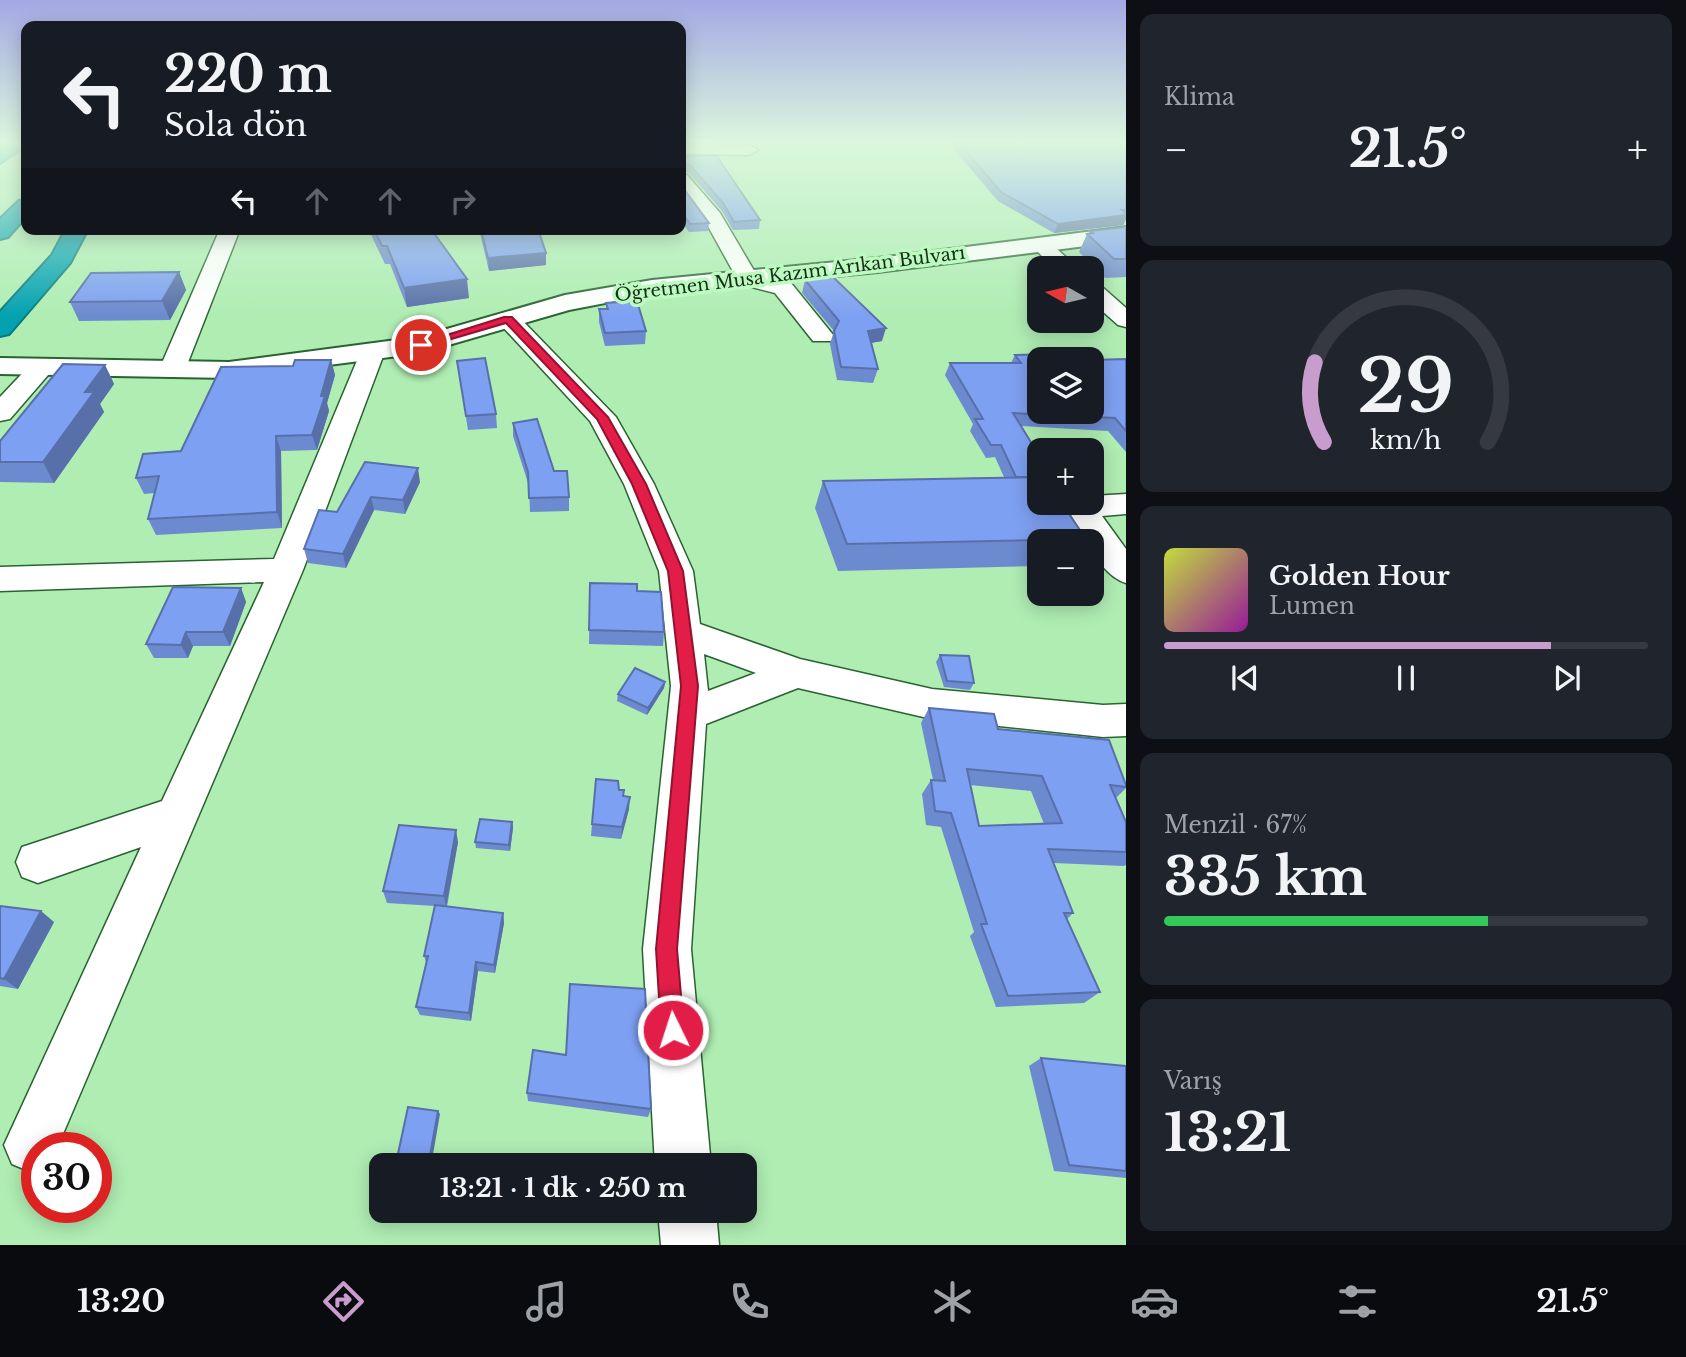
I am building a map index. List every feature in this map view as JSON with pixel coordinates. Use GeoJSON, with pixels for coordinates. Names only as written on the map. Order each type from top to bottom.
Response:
{"type":"FeatureCollection","features":[{"type":"Feature","properties":{"kind":"highway"},"geometry":{"type":"LineString","coordinates":[[0,232],[21,210]]}},
{"type":"Feature","properties":{"kind":"highway"},"geometry":{"type":"LineString","coordinates":[[0,328],[62,257],[74,235]]}},
{"type":"Feature","properties":{"kind":"street"},"geometry":{"type":"LineString","coordinates":[[699,200],[713,217],[748,278],[783,288],[821,336]]}},
{"type":"Feature","properties":{"kind":"street","name":"Öğretmen Musa Kazım Arıkan Bulvarı"},"geometry":{"type":"LineString","coordinates":[[0,366],[229,370],[421,345],[565,303],[652,287],[1126,234]]}},
{"type":"Feature","properties":{"kind":"street"},"geometry":{"type":"LineString","coordinates":[[172,370],[228,235]]}},
{"type":"Feature","properties":{"kind":"street"},"geometry":{"type":"LineString","coordinates":[[1041,245],[1053,256]]}},
{"type":"Feature","properties":{"kind":"street"},"geometry":{"type":"LineString","coordinates":[[1104,301],[1126,320]]}},
{"type":"Feature","properties":{"kind":"street"},"geometry":{"type":"LineString","coordinates":[[508,319],[602,417],[639,484],[676,571],[690,686],[667,949],[683,1153]]}},
{"type":"Feature","properties":{"kind":"street"},"geometry":{"type":"LineString","coordinates":[[37,1132],[286,570],[373,351]]}},
{"type":"Feature","properties":{"kind":"street"},"geometry":{"type":"LineString","coordinates":[[0,413],[42,367]]}},
{"type":"Feature","properties":{"kind":"street"},"geometry":{"type":"LineString","coordinates":[[1126,504],[1082,507],[1093,530],[1126,571]]}},
{"type":"Feature","properties":{"kind":"street"},"geometry":{"type":"LineString","coordinates":[[0,579],[286,570]]}},
{"type":"Feature","properties":{"kind":"street"},"geometry":{"type":"LineString","coordinates":[[683,632],[797,673],[932,704],[1126,720]]}},
{"type":"Feature","properties":{"kind":"street"},"geometry":{"type":"LineString","coordinates":[[687,715],[797,673]]}},
{"type":"Feature","properties":{"kind":"street"},"geometry":{"type":"LineString","coordinates":[[38,862],[180,814]]}},
{"type":"Feature","properties":{"kind":"street"},"geometry":{"type":"LineString","coordinates":[[688,1223],[690,1245]]}},
{"type":"Feature","properties":{"kind":"building"},"geometry":{"type":"Polygon","coordinates":[[[686,200],[692,200],[709,223],[690,224],[686,218],[686,200]]]}},
{"type":"Feature","properties":{"kind":"building"},"geometry":{"type":"Polygon","coordinates":[[[720,200],[747,200],[760,220],[734,222],[720,200]]]}},
{"type":"Feature","properties":{"kind":"building"},"geometry":{"type":"Polygon","coordinates":[[[1015,200],[1126,200],[1126,210],[1122,210],[1126,215],[1058,224],[1015,200]]]}},
{"type":"Feature","properties":{"kind":"building"},"geometry":{"type":"Polygon","coordinates":[[[1126,227],[1126,259],[1114,259],[1087,234],[1093,233],[1090,231],[1126,227]]]}},
{"type":"Feature","properties":{"kind":"building"},"geometry":{"type":"Polygon","coordinates":[[[377,235],[435,235],[467,279],[404,288],[387,246],[382,246],[377,235]]]}},
{"type":"Feature","properties":{"kind":"building"},"geometry":{"type":"Polygon","coordinates":[[[482,235],[540,235],[546,253],[488,258],[482,235]]]}},
{"type":"Feature","properties":{"kind":"building"},"geometry":{"type":"Polygon","coordinates":[[[179,272],[162,301],[70,302],[91,273],[179,272]]]}},
{"type":"Feature","properties":{"kind":"building"},"geometry":{"type":"Polygon","coordinates":[[[833,277],[886,328],[868,331],[878,369],[841,367],[834,331],[839,321],[805,280],[833,277]]]}},
{"type":"Feature","properties":{"kind":"building"},"geometry":{"type":"Polygon","coordinates":[[[637,301],[646,331],[605,333],[599,309],[608,309],[606,303],[637,301]]]}},
{"type":"Feature","properties":{"kind":"building"},"geometry":{"type":"Polygon","coordinates":[[[1015,355],[1027,355],[1027,414],[1013,413],[1028,438],[1027,477],[1016,477],[1001,445],[991,445],[975,419],[983,419],[950,363],[1021,363],[1015,355]]]}},
{"type":"Feature","properties":{"kind":"building"},"geometry":{"type":"Polygon","coordinates":[[[485,358],[496,414],[466,416],[457,361],[485,358]]]}},
{"type":"Feature","properties":{"kind":"building"},"geometry":{"type":"Polygon","coordinates":[[[1126,359],[1126,431],[1115,418],[1104,417],[1104,360],[1126,359]]]}},
{"type":"Feature","properties":{"kind":"building"},"geometry":{"type":"Polygon","coordinates":[[[295,360],[331,360],[321,396],[325,396],[312,435],[276,436],[277,512],[148,519],[159,476],[136,478],[143,454],[181,451],[221,367],[293,366],[295,360]]]}},
{"type":"Feature","properties":{"kind":"building"},"geometry":{"type":"Polygon","coordinates":[[[63,364],[105,365],[85,392],[94,392],[43,462],[0,462],[0,441],[63,364]]]}},
{"type":"Feature","properties":{"kind":"building"},"geometry":{"type":"Polygon","coordinates":[[[537,419],[554,471],[567,471],[569,497],[529,498],[528,472],[513,423],[537,419]]]}},
{"type":"Feature","properties":{"kind":"building"},"geometry":{"type":"Polygon","coordinates":[[[365,462],[418,468],[403,500],[371,497],[343,554],[304,549],[319,510],[337,512],[365,462]]]}},
{"type":"Feature","properties":{"kind":"building"},"geometry":{"type":"Polygon","coordinates":[[[1027,477],[1027,515],[1070,515],[1079,529],[1027,529],[1027,540],[847,544],[823,481],[1027,477]]]}},
{"type":"Feature","properties":{"kind":"building"},"geometry":{"type":"Polygon","coordinates":[[[590,583],[637,584],[637,591],[661,592],[664,632],[589,630],[590,583]]]}},
{"type":"Feature","properties":{"kind":"building"},"geometry":{"type":"Polygon","coordinates":[[[173,587],[241,588],[223,632],[186,632],[181,645],[146,644],[173,587]]]}},
{"type":"Feature","properties":{"kind":"building"},"geometry":{"type":"Polygon","coordinates":[[[940,655],[969,656],[974,683],[947,681],[940,655]]]}},
{"type":"Feature","properties":{"kind":"building"},"geometry":{"type":"Polygon","coordinates":[[[635,668],[665,682],[648,708],[618,694],[635,668]]]}},
{"type":"Feature","properties":{"kind":"building"},"geometry":{"type":"Polygon","coordinates":[[[929,708],[994,714],[998,729],[1109,740],[1126,785],[1110,785],[1126,822],[1126,852],[1048,849],[1073,913],[1064,913],[1100,992],[1008,996],[981,924],[987,924],[951,813],[935,811],[931,780],[945,781],[929,708]],[[967,769],[979,826],[1062,823],[1042,776],[967,769]]]}},
{"type":"Feature","properties":{"kind":"building"},"geometry":{"type":"Polygon","coordinates":[[[596,779],[618,781],[619,790],[624,790],[623,796],[630,797],[622,827],[592,824],[596,779]]]}},
{"type":"Feature","properties":{"kind":"building"},"geometry":{"type":"Polygon","coordinates":[[[480,819],[512,822],[509,845],[475,842],[480,819]]]}},
{"type":"Feature","properties":{"kind":"building"},"geometry":{"type":"Polygon","coordinates":[[[399,825],[456,830],[444,896],[383,891],[399,825]]]}},
{"type":"Feature","properties":{"kind":"building"},"geometry":{"type":"Polygon","coordinates":[[[435,905],[503,913],[494,965],[476,962],[469,1013],[416,1007],[428,956],[424,956],[435,905]]]}},
{"type":"Feature","properties":{"kind":"building"},"geometry":{"type":"Polygon","coordinates":[[[0,906],[41,911],[4,979],[0,978],[0,906]]]}},
{"type":"Feature","properties":{"kind":"building"},"geometry":{"type":"Polygon","coordinates":[[[570,984],[645,989],[651,1109],[527,1093],[533,1050],[566,1055],[570,984]]]}},
{"type":"Feature","properties":{"kind":"building"},"geometry":{"type":"Polygon","coordinates":[[[1041,1058],[1126,1066],[1126,1171],[1069,1165],[1041,1058]]]}},
{"type":"Feature","properties":{"kind":"building"},"geometry":{"type":"Polygon","coordinates":[[[408,1107],[438,1111],[430,1153],[398,1153],[408,1107]]]}},
{"type":"Feature","properties":{"kind":"route"},"geometry":{"type":"LineString","coordinates":[[421,345],[508,319],[602,417],[639,484],[676,571],[690,686],[667,949],[673,1030]]}}]}
